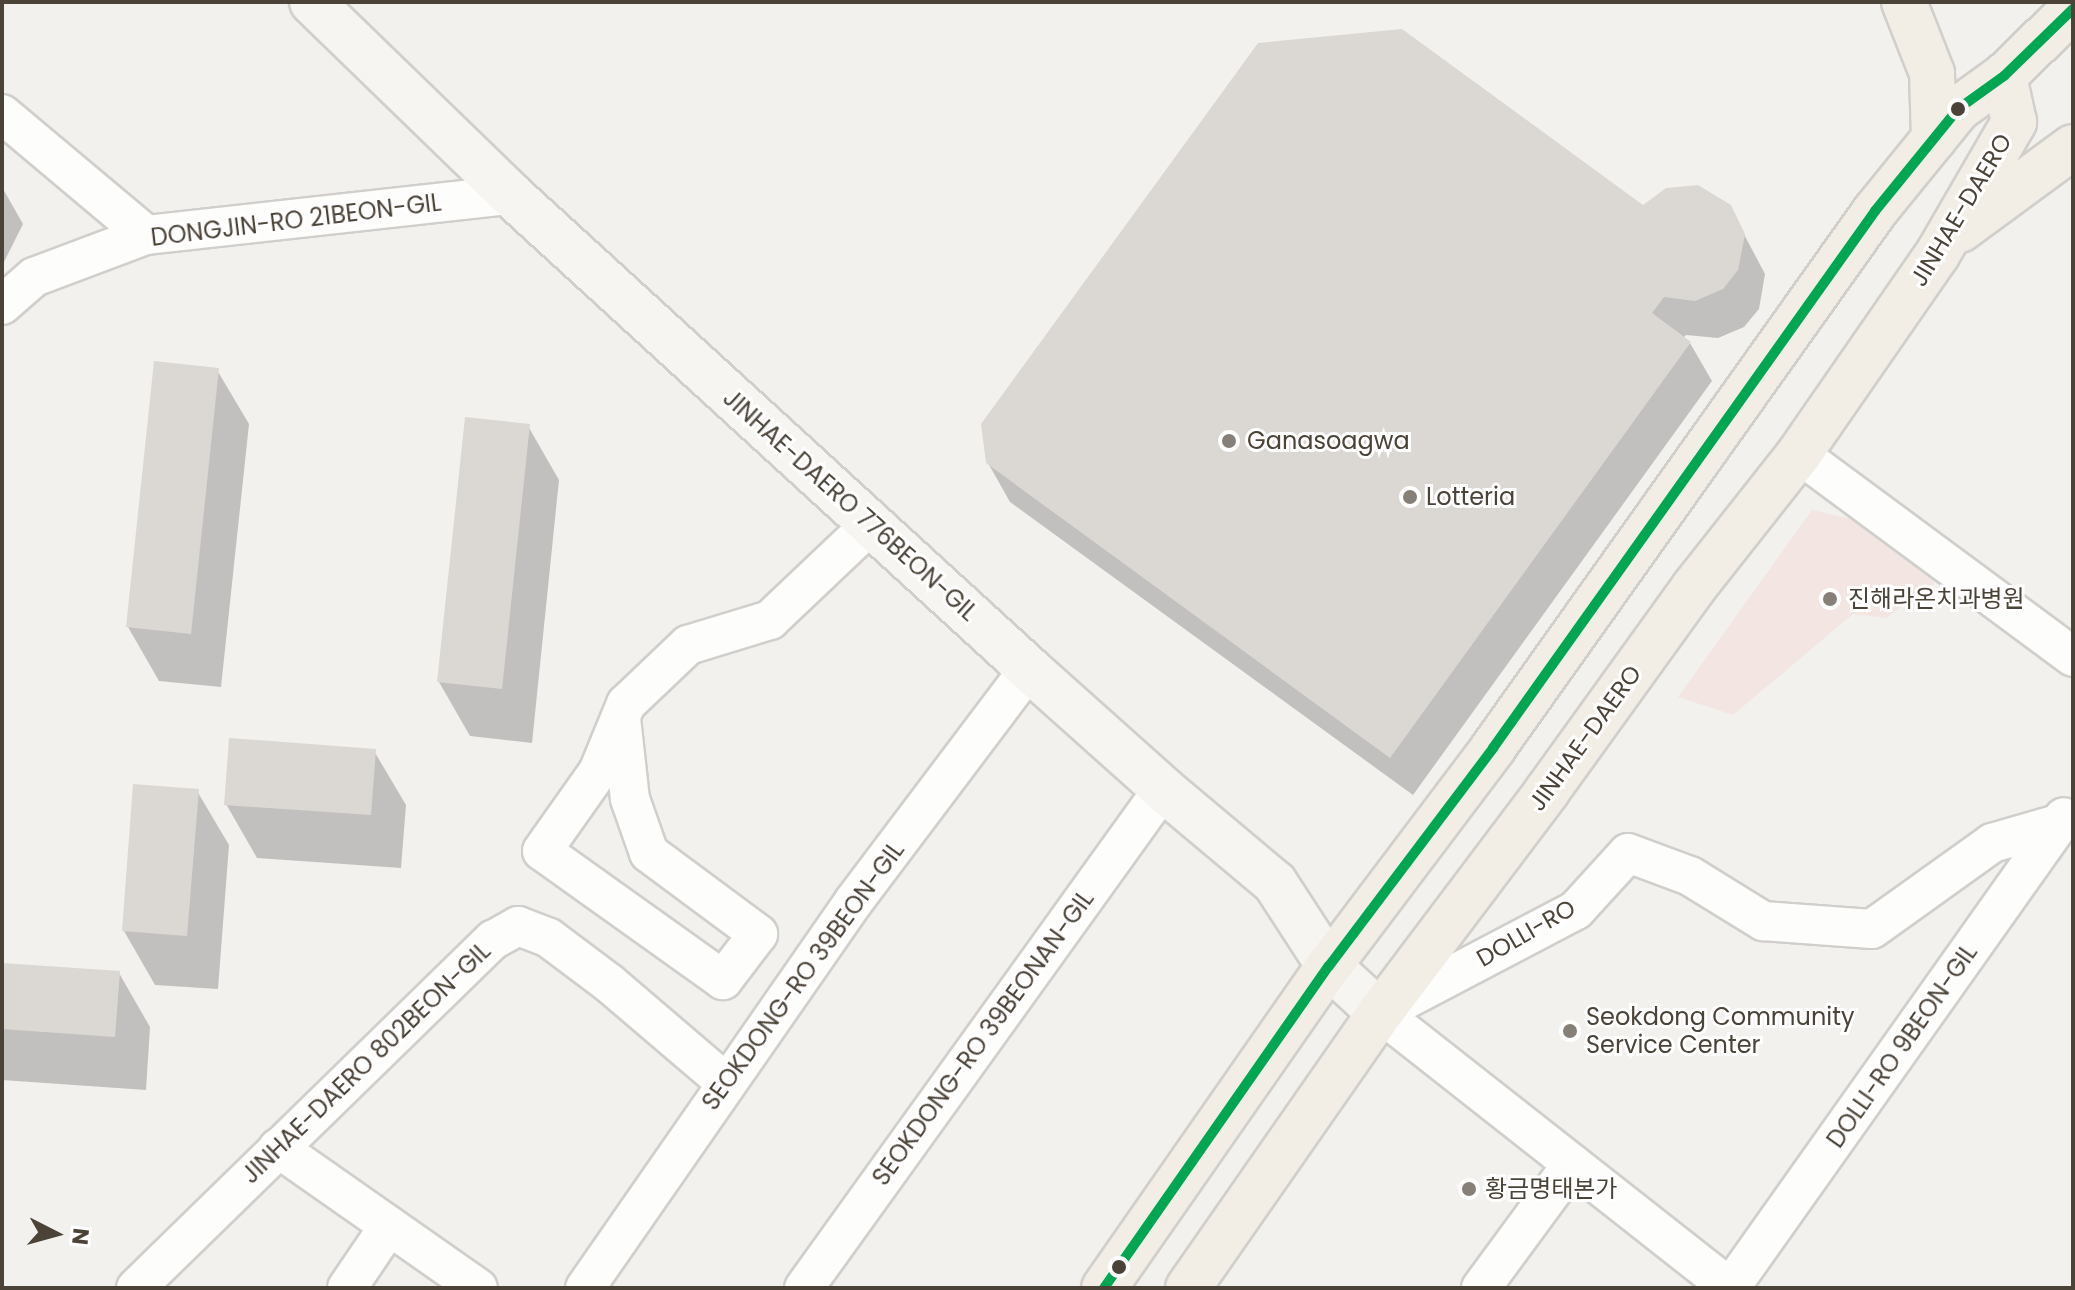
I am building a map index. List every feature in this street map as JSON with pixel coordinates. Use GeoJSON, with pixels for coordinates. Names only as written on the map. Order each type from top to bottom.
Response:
{"type":"FeatureCollection","features":[{"type":"Feature","properties":{"kind":"main road","name":"JINHAE-DAERO 776BEON-GIL"},"geometry":{"type":"LineString","coordinates":[[312,2],[511,195],[1029,669],[1163,789],[1275,883],[1329,966],[1380,1013]]}},
{"type":"Feature","properties":{"kind":"main road"},"geometry":{"type":"LineString","coordinates":[[1904,2],[1932,73],[1934,139]]}},
{"type":"Feature","properties":{"kind":"main road"},"geometry":{"type":"LineString","coordinates":[[1104,1288],[1329,966],[1493,748],[1875,211],[1958,109],[2004,76],[2073,9]]}},
{"type":"Feature","properties":{"kind":"main road","name":"JINHAE-DAERO"},"geometry":{"type":"LineString","coordinates":[[1188,1288],[1380,1013],[1547,791],[1694,587],[1799,454],[1945,241],[2014,122],[2004,76]]}},
{"type":"Feature","properties":{"kind":"main road"},"geometry":{"type":"LineString","coordinates":[[1945,241],[2073,147]]}},
{"type":"Feature","properties":{"kind":"street"},"geometry":{"type":"LineString","coordinates":[[2,114],[146,235]]}},
{"type":"Feature","properties":{"kind":"street","name":"DONGJIN-RO 21BEON-GIL"},"geometry":{"type":"LineString","coordinates":[[2,305],[34,277],[146,235],[511,195]]}},
{"type":"Feature","properties":{"kind":"street"},"geometry":{"type":"LineString","coordinates":[[1799,454],[2073,657]]}},
{"type":"Feature","properties":{"kind":"street"},"geometry":{"type":"LineString","coordinates":[[621,718],[630,799],[649,853],[758,934],[723,980],[542,851],[598,772],[626,704],[688,645],[770,620],[871,524]]}},
{"type":"Feature","properties":{"kind":"street","name":"SEOKDONG-RO 39BEON-GIL"},"geometry":{"type":"LineString","coordinates":[[585,1288],[725,1082],[854,901],[1029,669]]}},
{"type":"Feature","properties":{"kind":"street","name":"SEOKDONG-RO 39BEONAN-GIL"},"geometry":{"type":"LineString","coordinates":[[804,1288],[1163,789]]}},
{"type":"Feature","properties":{"kind":"street","name":"DOLLI-RO"},"geometry":{"type":"LineString","coordinates":[[1380,1013],[1576,910],[1628,853],[1690,876],[1763,921],[1872,929],[1992,843],[2067,813]]}},
{"type":"Feature","properties":{"kind":"street","name":"DOLLI-RO 9BEON-GIL"},"geometry":{"type":"LineString","coordinates":[[1730,1288],[2067,813]]}},
{"type":"Feature","properties":{"kind":"street","name":"JINHAE-DAERO 802BEON-GIL"},"geometry":{"type":"LineString","coordinates":[[136,1288],[493,940],[518,926],[549,938],[609,983],[725,1082]]}},
{"type":"Feature","properties":{"kind":"street"},"geometry":{"type":"LineString","coordinates":[[1380,1013],[1730,1288]]}},
{"type":"Feature","properties":{"kind":"street"},"geometry":{"type":"LineString","coordinates":[[278,1148],[478,1288]]}},
{"type":"Feature","properties":{"kind":"street"},"geometry":{"type":"LineString","coordinates":[[1481,1288],[1572,1164]]}},
{"type":"Feature","properties":{"kind":"street"},"geometry":{"type":"LineString","coordinates":[[347,1288],[389,1226]]}},
{"type":"Feature","properties":{"kind":"shaded area","name":"진해라온치과병원"},"geometry":{"type":"Polygon","coordinates":[[[1812,510],[1881,526],[1933,571],[1934,583],[1886,618],[1853,614],[1733,715],[1678,697],[1812,510]]]}},
{"type":"Feature","properties":{"kind":"building"},"geometry":{"type":"Polygon","coordinates":[[[1402,29],[1643,205],[1666,188],[1698,185],[1731,205],[1745,234],[1738,270],[1723,289],[1695,301],[1664,297],[1652,313],[1691,342],[1390,758],[986,463],[981,424],[1258,43],[1402,29]]]}},
{"type":"Feature","properties":{"kind":"building"},"geometry":{"type":"Polygon","coordinates":[[[154,361],[219,368],[191,634],[126,627],[154,361]]]}},
{"type":"Feature","properties":{"kind":"building"},"geometry":{"type":"Polygon","coordinates":[[[465,417],[530,424],[502,689],[437,682],[465,417]]]}},
{"type":"Feature","properties":{"kind":"building"},"geometry":{"type":"Polygon","coordinates":[[[229,738],[376,749],[371,815],[224,805],[229,738]]]}},
{"type":"Feature","properties":{"kind":"building"},"geometry":{"type":"Polygon","coordinates":[[[133,784],[199,789],[187,936],[122,931],[133,784]]]}},
{"type":"Feature","properties":{"kind":"building"},"geometry":{"type":"Polygon","coordinates":[[[2,963],[120,971],[115,1037],[2,1029],[2,963]]]}},
{"type":"Feature","properties":{"kind":"transit line"},"geometry":{"type":"LineString","coordinates":[[1104,1288],[1329,966],[1493,748],[1875,211],[1958,109],[2004,76],[2073,9]]}},
{"type":"Feature","properties":{"kind":"place","name":"Ganasoagwa"},"geometry":{"type":"Point","coordinates":[1229,441]}},
{"type":"Feature","properties":{"kind":"place","name":"Lotteria"},"geometry":{"type":"Point","coordinates":[1410,497]}},
{"type":"Feature","properties":{"kind":"place","name":"진해라온치과병원"},"geometry":{"type":"Point","coordinates":[1830,599]}},
{"type":"Feature","properties":{"kind":"place","name":"Seokdong Community Service Center"},"geometry":{"type":"Point","coordinates":[1570,1031]}},
{"type":"Feature","properties":{"kind":"place","name":"황금명태본가"},"geometry":{"type":"Point","coordinates":[1469,1189]}}]}
